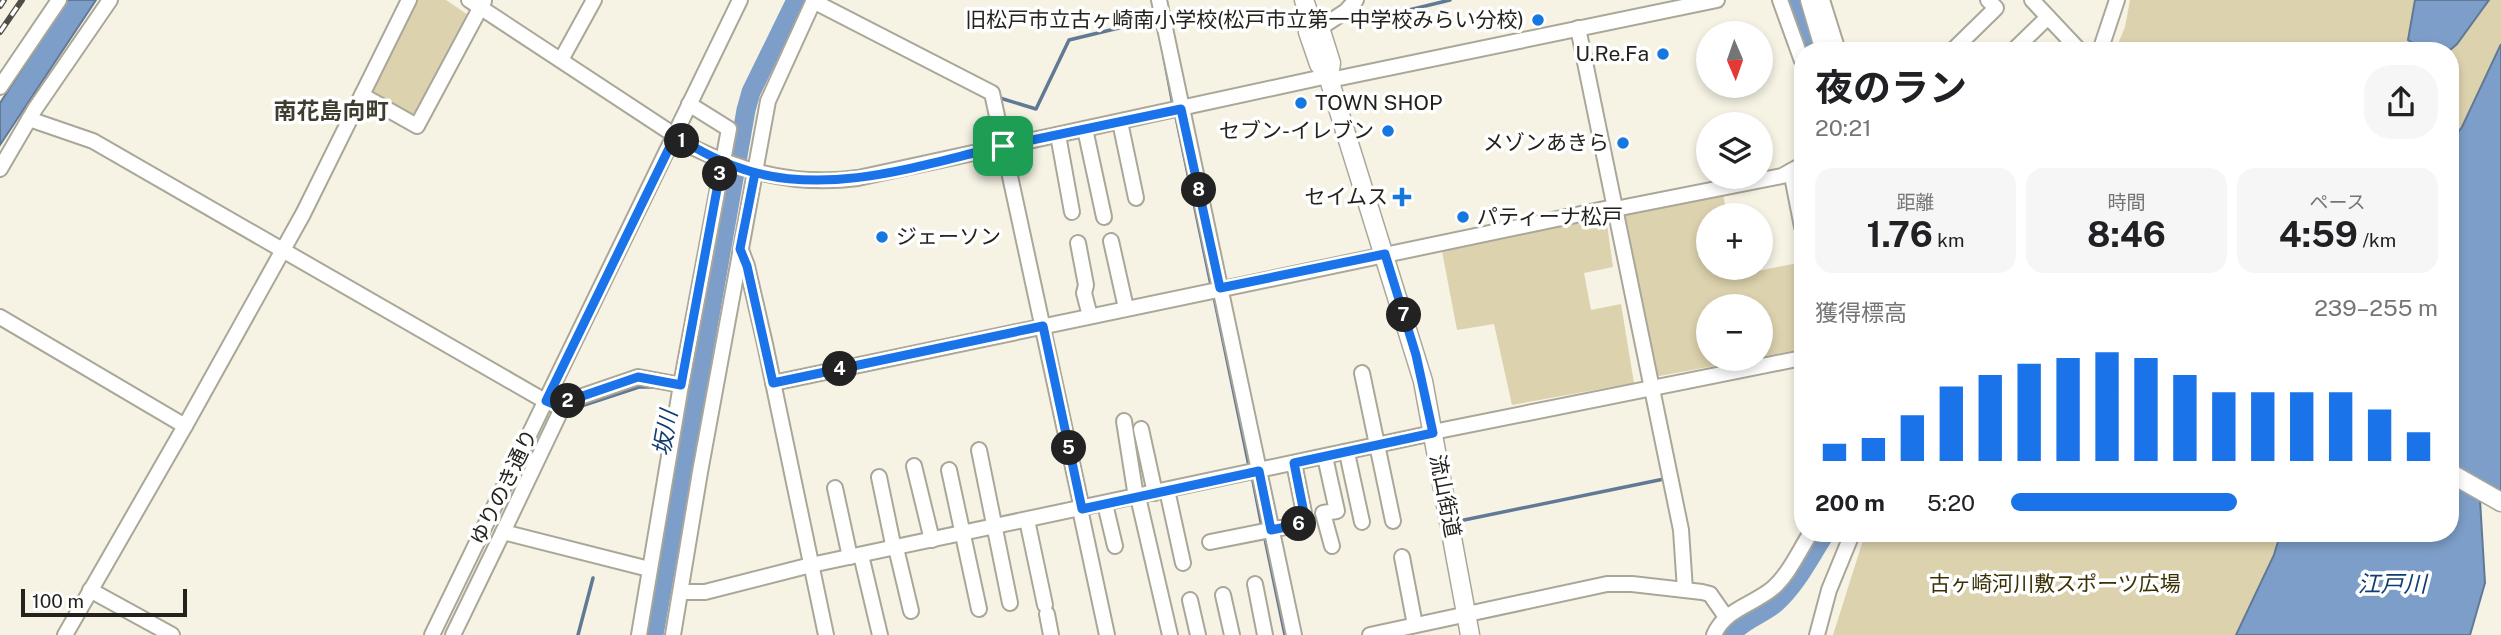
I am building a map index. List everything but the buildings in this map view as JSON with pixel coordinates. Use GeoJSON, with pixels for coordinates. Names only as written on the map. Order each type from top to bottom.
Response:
{"type":"FeatureCollection","features":[{"type":"Feature","properties":{"kind":"main road","name":"流山街道"},"geometry":{"type":"LineString","coordinates":[[1304,0],[1331,63],[1329,78],[1416,355],[1471,635]]}},
{"type":"Feature","properties":{"kind":"main road"},"geometry":{"type":"LineString","coordinates":[[1811,0],[1823,42]]}},
{"type":"Feature","properties":{"kind":"main road"},"geometry":{"type":"LineString","coordinates":[[2459,478],[2501,502]]}},
{"type":"Feature","properties":{"kind":"street"},"geometry":{"type":"LineString","coordinates":[[0,87],[59,0]]}},
{"type":"Feature","properties":{"kind":"street"},"geometry":{"type":"LineString","coordinates":[[0,170],[29,119],[110,0]]}},
{"type":"Feature","properties":{"kind":"street"},"geometry":{"type":"LineString","coordinates":[[65,635],[283,251],[409,0]]}},
{"type":"Feature","properties":{"kind":"street"},"geometry":{"type":"LineString","coordinates":[[561,60],[594,0]]}},
{"type":"Feature","properties":{"kind":"street","name":"ゆりのき通り"},"geometry":{"type":"LineString","coordinates":[[432,635],[740,0]]}},
{"type":"Feature","properties":{"kind":"street"},"geometry":{"type":"LineString","coordinates":[[1159,0],[1294,635]]}},
{"type":"Feature","properties":{"kind":"street"},"geometry":{"type":"LineString","coordinates":[[1315,24],[1346,11],[1356,0]]}},
{"type":"Feature","properties":{"kind":"street"},"geometry":{"type":"LineString","coordinates":[[362,95],[417,126],[478,3],[675,136],[724,162],[753,172],[803,180],[842,180],[1717,0]]}},
{"type":"Feature","properties":{"kind":"street"},"geometry":{"type":"LineString","coordinates":[[1780,0],[1795,42]]}},
{"type":"Feature","properties":{"kind":"street"},"geometry":{"type":"LineString","coordinates":[[1822,0],[1835,42]]}},
{"type":"Feature","properties":{"kind":"street"},"geometry":{"type":"LineString","coordinates":[[2032,0],[2072,42]]}},
{"type":"Feature","properties":{"kind":"street"},"geometry":{"type":"LineString","coordinates":[[2103,42],[2117,0]]}},
{"type":"Feature","properties":{"kind":"street"},"geometry":{"type":"LineString","coordinates":[[673,635],[753,172],[768,101],[814,1],[992,93],[1107,635]]}},
{"type":"Feature","properties":{"kind":"street"},"geometry":{"type":"LineString","coordinates":[[1960,42],[1997,3]]}},
{"type":"Feature","properties":{"kind":"street"},"geometry":{"type":"LineString","coordinates":[[2022,42],[2048,17]]}},
{"type":"Feature","properties":{"kind":"street"},"geometry":{"type":"LineString","coordinates":[[1578,28],[1681,530],[1685,590]]}},
{"type":"Feature","properties":{"kind":"street"},"geometry":{"type":"LineString","coordinates":[[639,635],[681,385],[729,129],[689,104]]}},
{"type":"Feature","properties":{"kind":"street"},"geometry":{"type":"LineString","coordinates":[[29,119],[93,141],[562,408]]}},
{"type":"Feature","properties":{"kind":"street"},"geometry":{"type":"LineString","coordinates":[[1120,122],[1136,198]]}},
{"type":"Feature","properties":{"kind":"street"},"geometry":{"type":"LineString","coordinates":[[1085,129],[1104,217]]}},
{"type":"Feature","properties":{"kind":"street"},"geometry":{"type":"LineString","coordinates":[[1058,135],[1072,212]]}},
{"type":"Feature","properties":{"kind":"street"},"geometry":{"type":"LineString","coordinates":[[773,383],[1385,254],[1782,176],[1794,170]]}},
{"type":"Feature","properties":{"kind":"street"},"geometry":{"type":"LineString","coordinates":[[1111,241],[1126,309]]}},
{"type":"Feature","properties":{"kind":"street"},"geometry":{"type":"LineString","coordinates":[[1078,243],[1086,285],[1084,293],[1090,316]]}},
{"type":"Feature","properties":{"kind":"street"},"geometry":{"type":"LineString","coordinates":[[740,249],[747,266],[826,635]]}},
{"type":"Feature","properties":{"kind":"street"},"geometry":{"type":"LineString","coordinates":[[0,317],[185,426]]}},
{"type":"Feature","properties":{"kind":"street"},"geometry":{"type":"LineString","coordinates":[[681,592],[705,592],[811,565],[1794,360]]}},
{"type":"Feature","properties":{"kind":"street"},"geometry":{"type":"LineString","coordinates":[[1362,373],[1393,521]]}},
{"type":"Feature","properties":{"kind":"street"},"geometry":{"type":"LineString","coordinates":[[453,635],[565,402],[638,377],[681,385]]}},
{"type":"Feature","properties":{"kind":"street"},"geometry":{"type":"LineString","coordinates":[[1124,421],[1137,497],[1170,635]]}},
{"type":"Feature","properties":{"kind":"street"},"geometry":{"type":"LineString","coordinates":[[1141,429],[1183,563]]}},
{"type":"Feature","properties":{"kind":"street"},"geometry":{"type":"LineString","coordinates":[[979,450],[1010,603]]}},
{"type":"Feature","properties":{"kind":"street"},"geometry":{"type":"LineString","coordinates":[[1347,453],[1362,522]]}},
{"type":"Feature","properties":{"kind":"street"},"geometry":{"type":"LineString","coordinates":[[1325,457],[1338,511],[1323,513],[1332,546]]}},
{"type":"Feature","properties":{"kind":"street"},"geometry":{"type":"LineString","coordinates":[[1210,542],[1306,523],[1294,463]]}},
{"type":"Feature","properties":{"kind":"street"},"geometry":{"type":"LineString","coordinates":[[914,466],[932,540]]}},
{"type":"Feature","properties":{"kind":"street"},"geometry":{"type":"LineString","coordinates":[[949,470],[979,609]]}},
{"type":"Feature","properties":{"kind":"street"},"geometry":{"type":"LineString","coordinates":[[879,477],[911,611]]}},
{"type":"Feature","properties":{"kind":"street"},"geometry":{"type":"LineString","coordinates":[[835,488],[880,635]]}},
{"type":"Feature","properties":{"kind":"street"},"geometry":{"type":"LineString","coordinates":[[1105,504],[1115,546]]}},
{"type":"Feature","properties":{"kind":"street"},"geometry":{"type":"LineString","coordinates":[[1027,520],[1051,635]]}},
{"type":"Feature","properties":{"kind":"street"},"geometry":{"type":"LineString","coordinates":[[503,532],[649,569]]}},
{"type":"Feature","properties":{"kind":"street"},"geometry":{"type":"LineString","coordinates":[[1714,635],[1726,617],[1772,589],[1805,542]]}},
{"type":"Feature","properties":{"kind":"street"},"geometry":{"type":"LineString","coordinates":[[1817,635],[1829,590],[1849,542]]}},
{"type":"Feature","properties":{"kind":"street"},"geometry":{"type":"LineString","coordinates":[[1402,557],[1415,625]]}},
{"type":"Feature","properties":{"kind":"street"},"geometry":{"type":"LineString","coordinates":[[1255,584],[1265,635]]}},
{"type":"Feature","properties":{"kind":"street"},"geometry":{"type":"LineString","coordinates":[[1370,635],[1607,584],[1632,584],[1710,594],[1726,617]]}},
{"type":"Feature","properties":{"kind":"street"},"geometry":{"type":"LineString","coordinates":[[90,590],[172,635]]}},
{"type":"Feature","properties":{"kind":"street"},"geometry":{"type":"LineString","coordinates":[[1223,595],[1232,635]]}},
{"type":"Feature","properties":{"kind":"street"},"geometry":{"type":"LineString","coordinates":[[1190,600],[1198,635]]}},
{"type":"Feature","properties":{"kind":"green space"},"geometry":{"type":"Polygon","coordinates":[[[417,0],[446,0],[471,17],[418,118],[411,118],[372,93],[417,0]]]}},
{"type":"Feature","properties":{"kind":"green space"},"geometry":{"type":"Polygon","coordinates":[[[2130,0],[2501,0],[2501,44],[2459,131],[2459,42],[2119,42],[2125,27],[2130,0]]]}},
{"type":"Feature","properties":{"kind":"green space"},"geometry":{"type":"Polygon","coordinates":[[[1723,194],[1725,203],[1696,203],[1696,280],[1773,280],[1773,268],[1794,264],[1794,351],[1773,355],[1773,294],[1696,294],[1696,369],[1654,377],[1622,214],[1723,194]]]}},
{"type":"Feature","properties":{"kind":"green space"},"geometry":{"type":"Polygon","coordinates":[[[1606,217],[1613,267],[1584,273],[1591,310],[1621,304],[1634,383],[1512,405],[1494,324],[1457,330],[1442,251],[1606,217]]]}},
{"type":"Feature","properties":{"kind":"green space","name":"古ヶ崎河川敷スポーツ広場"},"geometry":{"type":"Polygon","coordinates":[[[1862,542],[2276,542],[2274,555],[2236,635],[1833,635],[1862,542]]]}},
{"type":"Feature","properties":{"kind":"water"},"geometry":{"type":"Polygon","coordinates":[[[67,0],[96,0],[0,145],[0,103],[67,0]]]}},
{"type":"Feature","properties":{"kind":"water"},"geometry":{"type":"Polygon","coordinates":[[[2415,0],[2489,0],[2458,42],[2408,40],[2415,0]]]}},
{"type":"Feature","properties":{"kind":"water","name":"江戸川"},"geometry":{"type":"Polygon","coordinates":[[[2501,44],[2501,492],[2480,500],[2485,583],[2470,635],[2236,635],[2278,542],[2459,542],[2459,131],[2501,44]]]}},
{"type":"Feature","properties":{"kind":"waterway","name":"坂川"},"geometry":{"type":"LineString","coordinates":[[654,635],[746,110],[751,92],[796,0]]}},
{"type":"Feature","properties":{"kind":"waterway"},"geometry":{"type":"LineString","coordinates":[[1359,13],[1376,18],[1450,0]]}},
{"type":"Feature","properties":{"kind":"waterway"},"geometry":{"type":"LineString","coordinates":[[1795,0],[1810,42]]}},
{"type":"Feature","properties":{"kind":"waterway"},"geometry":{"type":"LineString","coordinates":[[1000,98],[1036,109],[1069,40],[1156,19],[1157,21]]}},
{"type":"Feature","properties":{"kind":"waterway"},"geometry":{"type":"LineString","coordinates":[[1164,57],[1173,105]]}},
{"type":"Feature","properties":{"kind":"waterway"},"geometry":{"type":"LineString","coordinates":[[1175,112],[1211,285]]}},
{"type":"Feature","properties":{"kind":"waterway"},"geometry":{"type":"LineString","coordinates":[[1214,297],[1249,466]]}},
{"type":"Feature","properties":{"kind":"waterway"},"geometry":{"type":"LineString","coordinates":[[566,411],[639,387],[656,387]]}},
{"type":"Feature","properties":{"kind":"waterway"},"geometry":{"type":"LineString","coordinates":[[684,388],[697,389]]}},
{"type":"Feature","properties":{"kind":"waterway"},"geometry":{"type":"LineString","coordinates":[[1464,520],[1664,479],[1663,477]]}},
{"type":"Feature","properties":{"kind":"waterway"},"geometry":{"type":"LineString","coordinates":[[1253,481],[1262,527]]}},
{"type":"Feature","properties":{"kind":"waterway"},"geometry":{"type":"LineString","coordinates":[[1264,534],[1285,635]]}},
{"type":"Feature","properties":{"kind":"waterway"},"geometry":{"type":"LineString","coordinates":[[1731,635],[1741,625],[1784,596],[1820,542]]}},
{"type":"Feature","properties":{"kind":"waterway"},"geometry":{"type":"LineString","coordinates":[[578,635],[593,578]]}},
{"type":"Feature","properties":{"kind":"railway"},"geometry":{"type":"LineString","coordinates":[[0,6],[4,0]]}},
{"type":"Feature","properties":{"kind":"railway"},"geometry":{"type":"LineString","coordinates":[[0,32],[22,0]]}},
{"type":"Feature","properties":{"kind":"place","name":"旧松戸市立古ヶ崎南小学校(松戸市立第一中学校みらい分校)"},"geometry":{"type":"Point","coordinates":[1538,20]}},
{"type":"Feature","properties":{"kind":"place","name":"U.Re.Fa"},"geometry":{"type":"Point","coordinates":[1663,54]}},
{"type":"Feature","properties":{"kind":"place","name":"TOWN SHOP"},"geometry":{"type":"Point","coordinates":[1301,103]}},
{"type":"Feature","properties":{"kind":"place","name":"セブン-イレブン"},"geometry":{"type":"Point","coordinates":[1388,131]}},
{"type":"Feature","properties":{"kind":"place","name":"メゾンあきら"},"geometry":{"type":"Point","coordinates":[1623,143]}},
{"type":"Feature","properties":{"kind":"place","name":"セイムス"},"geometry":{"type":"Point","coordinates":[1402,197]}},
{"type":"Feature","properties":{"kind":"place","name":"パティーナ松戸"},"geometry":{"type":"Point","coordinates":[1463,217]}},
{"type":"Feature","properties":{"kind":"place","name":"ジェーソン"},"geometry":{"type":"Point","coordinates":[882,237]}},
{"type":"Feature","properties":{"kind":"district","name":"南花島向町"},"geometry":{"type":"Point","coordinates":[331,111]}},
{"type":"Feature","properties":{"kind":"route"},"geometry":{"type":"LineString","coordinates":[[1003,146],[859,178],[803,180],[787,179],[762,175],[755,173],[750,172],[722,162],[675,136],[546,401],[562,408],[565,402],[638,377],[681,385],[722,162],[755,173],[740,249],[747,266],[773,383],[1043,326],[1082,509],[1259,471],[1271,530],[1306,523],[1294,463],[1433,433],[1416,355],[1385,254],[1220,288],[1181,109],[1003,146]]}}]}
